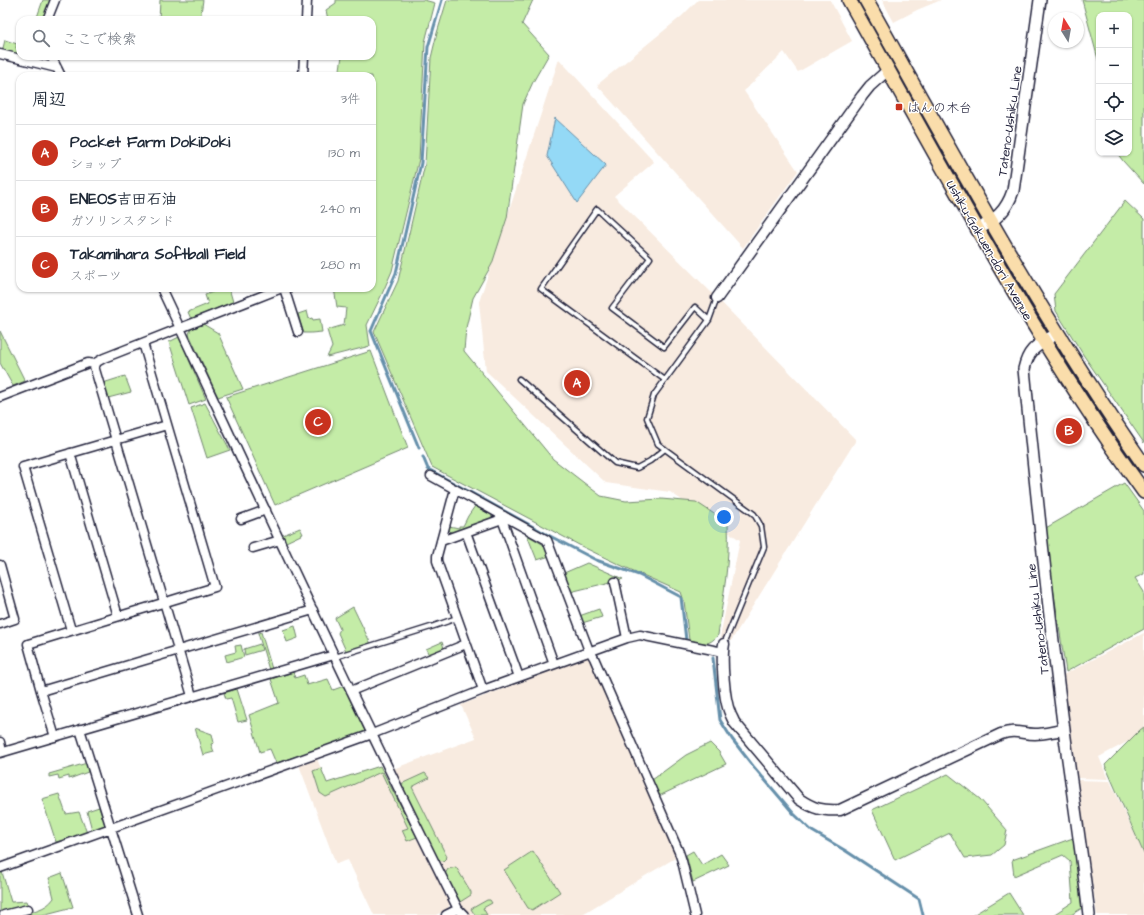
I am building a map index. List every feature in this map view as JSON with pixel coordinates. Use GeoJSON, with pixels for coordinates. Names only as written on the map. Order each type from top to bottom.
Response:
{"type":"FeatureCollection","features":[{"type":"Feature","properties":{"kind":"highway","name":"Ushiku-Gakuen-dori Avenue"},"geometry":{"type":"LineString","coordinates":[[849,0],[978,230],[1044,341],[1086,407],[1144,492]]}},
{"type":"Feature","properties":{"kind":"highway","name":"Ushiku-Gakuen-dori Avenue"},"geometry":{"type":"LineString","coordinates":[[866,0],[990,222],[1056,334],[1144,465]]}},
{"type":"Feature","properties":{"kind":"main road","name":"Tateno-Ushiku Line"},"geometry":{"type":"LineString","coordinates":[[978,230],[1005,209],[1010,201],[1013,191],[1040,0]]}},
{"type":"Feature","properties":{"kind":"main road","name":"Tateno-Ushiku Line"},"geometry":{"type":"LineString","coordinates":[[1056,334],[1029,353],[1024,369],[1064,730],[1089,915]]}},
{"type":"Feature","properties":{"kind":"street"},"geometry":{"type":"LineString","coordinates":[[49,16],[55,0]]}},
{"type":"Feature","properties":{"kind":"street"},"geometry":{"type":"LineString","coordinates":[[306,16],[307,0]]}},
{"type":"Feature","properties":{"kind":"street"},"geometry":{"type":"LineString","coordinates":[[0,54],[16,58]]}},
{"type":"Feature","properties":{"kind":"street"},"geometry":{"type":"LineString","coordinates":[[24,60],[57,68]]}},
{"type":"Feature","properties":{"kind":"street"},"geometry":{"type":"LineString","coordinates":[[53,60],[59,72]]}},
{"type":"Feature","properties":{"kind":"street"},"geometry":{"type":"LineString","coordinates":[[303,72],[304,60]]}},
{"type":"Feature","properties":{"kind":"street"},"geometry":{"type":"LineString","coordinates":[[717,298],[862,96],[888,70]]}},
{"type":"Feature","properties":{"kind":"street"},"geometry":{"type":"LineString","coordinates":[[163,292],[334,656],[458,909],[464,915]]}},
{"type":"Feature","properties":{"kind":"street"},"geometry":{"type":"LineString","coordinates":[[192,696],[94,368],[96,364],[104,358],[273,292]]}},
{"type":"Feature","properties":{"kind":"street"},"geometry":{"type":"LineString","coordinates":[[284,292],[298,332]]}},
{"type":"Feature","properties":{"kind":"street"},"geometry":{"type":"LineString","coordinates":[[55,737],[28,644],[215,587],[144,343]]}},
{"type":"Feature","properties":{"kind":"street"},"geometry":{"type":"LineString","coordinates":[[0,397],[88,363],[96,364]]}},
{"type":"Feature","properties":{"kind":"street"},"geometry":{"type":"LineString","coordinates":[[71,630],[23,467],[167,425]]}},
{"type":"Feature","properties":{"kind":"street"},"geometry":{"type":"LineString","coordinates":[[70,453],[118,616]]}},
{"type":"Feature","properties":{"kind":"street"},"geometry":{"type":"LineString","coordinates":[[431,476],[503,518],[547,540],[590,652],[594,658],[679,852],[695,915]]}},
{"type":"Feature","properties":{"kind":"street"},"geometry":{"type":"LineString","coordinates":[[455,489],[437,556],[437,565],[483,690]]}},
{"type":"Feature","properties":{"kind":"street"},"geometry":{"type":"LineString","coordinates":[[241,519],[266,510]]}},
{"type":"Feature","properties":{"kind":"street"},"geometry":{"type":"LineString","coordinates":[[441,541],[503,518]]}},
{"type":"Feature","properties":{"kind":"street"},"geometry":{"type":"LineString","coordinates":[[503,518],[554,664]]}},
{"type":"Feature","properties":{"kind":"street"},"geometry":{"type":"LineString","coordinates":[[466,532],[519,677]]}},
{"type":"Feature","properties":{"kind":"street"},"geometry":{"type":"LineString","coordinates":[[253,548],[280,540]]}},
{"type":"Feature","properties":{"kind":"street"},"geometry":{"type":"LineString","coordinates":[[0,565],[15,619],[0,624]]}},
{"type":"Feature","properties":{"kind":"street"},"geometry":{"type":"LineString","coordinates":[[615,582],[627,638]]}},
{"type":"Feature","properties":{"kind":"street"},"geometry":{"type":"LineString","coordinates":[[41,691],[313,610]]}},
{"type":"Feature","properties":{"kind":"street"},"geometry":{"type":"LineString","coordinates":[[0,868],[372,734],[483,690],[554,664],[627,638],[640,635],[723,648],[727,705],[734,722],[799,799],[819,810],[840,810],[1009,731],[1033,734],[1064,730]]}},
{"type":"Feature","properties":{"kind":"street"},"geometry":{"type":"LineString","coordinates":[[351,691],[466,644]]}},
{"type":"Feature","properties":{"kind":"street"},"geometry":{"type":"LineString","coordinates":[[0,742],[1,752],[334,656]]}},
{"type":"Feature","properties":{"kind":"street"},"geometry":{"type":"LineString","coordinates":[[80,730],[138,915]]}},
{"type":"Feature","properties":{"kind":"street"},"geometry":{"type":"LineString","coordinates":[[4,915],[28,909]]}},
{"type":"Feature","properties":{"kind":"street"},"geometry":{"type":"LineString","coordinates":[[446,915],[458,909]]}},
{"type":"Feature","properties":{"kind":"lane"},"geometry":{"type":"LineString","coordinates":[[665,380],[541,289],[597,210],[650,258],[612,308],[664,348],[695,307],[709,320]]}},
{"type":"Feature","properties":{"kind":"lane"},"geometry":{"type":"LineString","coordinates":[[717,298],[709,320],[654,395],[647,418],[658,444],[754,514],[761,526],[764,547],[723,648]]}},
{"type":"Feature","properties":{"kind":"lane"},"geometry":{"type":"LineString","coordinates":[[519,379],[615,463],[637,468],[650,461],[665,449]]}},
{"type":"Feature","properties":{"kind":"lane"},"geometry":{"type":"LineString","coordinates":[[334,656],[456,618]]}},
{"type":"Feature","properties":{"kind":"shaded area"},"geometry":{"type":"Polygon","coordinates":[[[698,0],[830,0],[852,41],[798,72],[784,52],[744,91],[798,171],[743,248],[597,85],[682,16],[698,0]]]}},
{"type":"Feature","properties":{"kind":"shaded area"},"geometry":{"type":"Polygon","coordinates":[[[882,0],[941,0],[894,22],[882,0]]]}},
{"type":"Feature","properties":{"kind":"shaded area"},"geometry":{"type":"Polygon","coordinates":[[[559,59],[654,162],[614,196],[717,298],[856,440],[731,641],[720,637],[740,540],[670,492],[606,483],[486,371],[479,302],[559,59]]]}},
{"type":"Feature","properties":{"kind":"shaded area"},"geometry":{"type":"Polygon","coordinates":[[[1144,633],[1144,733],[1099,757],[1108,779],[1077,778],[1063,675],[1144,633]]]}},
{"type":"Feature","properties":{"kind":"shaded area"},"geometry":{"type":"Polygon","coordinates":[[[587,657],[592,660],[677,857],[581,915],[468,915],[457,898],[393,769],[476,738],[461,705],[587,657]]]}},
{"type":"Feature","properties":{"kind":"shaded area"},"geometry":{"type":"Polygon","coordinates":[[[317,759],[327,783],[380,766],[450,904],[448,909],[436,915],[374,915],[348,860],[336,864],[299,765],[317,759]]]}},
{"type":"Feature","properties":{"kind":"shaded area"},"geometry":{"type":"Polygon","coordinates":[[[1077,780],[1110,781],[1144,854],[1144,915],[1097,915],[1077,780]]]}},
{"type":"Feature","properties":{"kind":"green space"},"geometry":{"type":"Polygon","coordinates":[[[43,0],[52,0],[46,16],[37,16],[43,0]]]}},
{"type":"Feature","properties":{"kind":"green space"},"geometry":{"type":"Polygon","coordinates":[[[160,0],[203,0],[201,16],[159,16],[160,0]]]}},
{"type":"Feature","properties":{"kind":"green space"},"geometry":{"type":"Polygon","coordinates":[[[336,0],[424,0],[435,3],[425,42],[419,159],[392,271],[367,325],[370,346],[327,357],[332,347],[327,330],[344,325],[346,308],[337,307],[335,292],[376,292],[376,72],[340,72],[341,60],[376,60],[376,16],[327,16],[326,10],[336,3],[336,0]]]}},
{"type":"Feature","properties":{"kind":"green space"},"geometry":{"type":"Polygon","coordinates":[[[447,0],[533,0],[522,24],[549,54],[533,82],[523,104],[507,218],[492,264],[473,298],[466,328],[464,351],[553,459],[601,496],[626,501],[661,499],[696,502],[728,523],[727,565],[718,635],[708,643],[689,640],[684,601],[681,592],[581,546],[432,467],[374,332],[398,281],[425,164],[431,58],[447,0]]]}},
{"type":"Feature","properties":{"kind":"green space"},"geometry":{"type":"Polygon","coordinates":[[[1082,0],[1144,0],[1144,184],[1119,156],[1132,156],[1132,12],[1096,12],[1096,52],[1082,0]]]}},
{"type":"Feature","properties":{"kind":"green space"},"geometry":{"type":"Polygon","coordinates":[[[5,40],[16,44],[16,55],[2,52],[5,40]]]}},
{"type":"Feature","properties":{"kind":"green space"},"geometry":{"type":"Polygon","coordinates":[[[1125,201],[1144,219],[1144,443],[1084,356],[1056,311],[1054,294],[1125,201]]]}},
{"type":"Feature","properties":{"kind":"green space"},"geometry":{"type":"Polygon","coordinates":[[[213,292],[230,292],[233,302],[191,319],[188,312],[208,304],[205,295],[213,292]]]}},
{"type":"Feature","properties":{"kind":"green space"},"geometry":{"type":"Polygon","coordinates":[[[307,311],[309,319],[320,319],[322,332],[304,333],[298,314],[307,311]]]}},
{"type":"Feature","properties":{"kind":"green space"},"geometry":{"type":"Polygon","coordinates":[[[203,324],[218,333],[243,389],[218,397],[189,334],[191,329],[203,324]]]}},
{"type":"Feature","properties":{"kind":"green space"},"geometry":{"type":"Polygon","coordinates":[[[0,331],[25,381],[13,386],[0,363],[0,331]]]}},
{"type":"Feature","properties":{"kind":"green space"},"geometry":{"type":"Polygon","coordinates":[[[179,337],[206,399],[189,405],[169,342],[179,337]]]}},
{"type":"Feature","properties":{"kind":"green space"},"geometry":{"type":"Polygon","coordinates":[[[371,351],[408,448],[275,505],[226,397],[371,351]]]}},
{"type":"Feature","properties":{"kind":"green space"},"geometry":{"type":"Polygon","coordinates":[[[125,376],[131,392],[108,398],[103,383],[125,376]]]}},
{"type":"Feature","properties":{"kind":"green space"},"geometry":{"type":"Polygon","coordinates":[[[205,403],[230,450],[207,458],[191,408],[205,403]]]}},
{"type":"Feature","properties":{"kind":"green space"},"geometry":{"type":"Polygon","coordinates":[[[1124,483],[1144,511],[1144,574],[1135,578],[1144,592],[1144,629],[1066,672],[1044,529],[1124,483]]]}},
{"type":"Feature","properties":{"kind":"green space"},"geometry":{"type":"Polygon","coordinates":[[[475,506],[492,515],[491,519],[452,533],[448,529],[449,526],[459,528],[459,526],[463,526],[475,506]]]}},
{"type":"Feature","properties":{"kind":"green space"},"geometry":{"type":"Polygon","coordinates":[[[300,528],[303,534],[286,542],[283,535],[300,528]]]}},
{"type":"Feature","properties":{"kind":"green space"},"geometry":{"type":"Polygon","coordinates":[[[527,535],[544,545],[550,556],[537,560],[527,535]]]}},
{"type":"Feature","properties":{"kind":"green space"},"geometry":{"type":"Polygon","coordinates":[[[587,563],[623,579],[570,592],[564,573],[587,563]]]}},
{"type":"Feature","properties":{"kind":"green space"},"geometry":{"type":"Polygon","coordinates":[[[353,607],[371,644],[346,651],[338,633],[340,629],[335,618],[353,607]]]}},
{"type":"Feature","properties":{"kind":"green space"},"geometry":{"type":"Polygon","coordinates":[[[599,609],[602,617],[582,623],[579,616],[599,609]]]}},
{"type":"Feature","properties":{"kind":"green space"},"geometry":{"type":"Polygon","coordinates":[[[295,626],[298,638],[287,642],[283,630],[295,626]]]}},
{"type":"Feature","properties":{"kind":"green space"},"geometry":{"type":"Polygon","coordinates":[[[261,632],[272,669],[269,670],[258,633],[261,632]]]}},
{"type":"Feature","properties":{"kind":"green space"},"geometry":{"type":"Polygon","coordinates":[[[442,642],[444,648],[429,655],[426,649],[442,642]]]}},
{"type":"Feature","properties":{"kind":"green space"},"geometry":{"type":"Polygon","coordinates":[[[260,644],[262,650],[245,655],[244,649],[260,644]]]}},
{"type":"Feature","properties":{"kind":"green space"},"geometry":{"type":"Polygon","coordinates":[[[241,645],[244,657],[227,662],[225,655],[236,652],[235,646],[241,645]]]}},
{"type":"Feature","properties":{"kind":"green space"},"geometry":{"type":"Polygon","coordinates":[[[293,672],[295,678],[304,675],[307,685],[328,679],[333,690],[344,686],[366,733],[276,763],[270,749],[260,752],[249,715],[279,703],[271,679],[293,672]]]}},
{"type":"Feature","properties":{"kind":"green space"},"geometry":{"type":"Polygon","coordinates":[[[237,689],[247,720],[238,722],[231,698],[226,699],[224,693],[237,689]]]}},
{"type":"Feature","properties":{"kind":"green space"},"geometry":{"type":"Polygon","coordinates":[[[1144,727],[1144,854],[1105,765],[1144,727]]]}},
{"type":"Feature","properties":{"kind":"green space"},"geometry":{"type":"Polygon","coordinates":[[[195,728],[212,734],[214,743],[211,744],[214,752],[203,755],[195,728]]]}},
{"type":"Feature","properties":{"kind":"green space"},"geometry":{"type":"Polygon","coordinates":[[[710,743],[719,752],[726,764],[659,796],[652,780],[686,755],[710,743]]]}},
{"type":"Feature","properties":{"kind":"green space"},"geometry":{"type":"Polygon","coordinates":[[[87,763],[88,772],[69,779],[69,776],[59,779],[58,775],[49,777],[49,774],[87,763]]]}},
{"type":"Feature","properties":{"kind":"green space"},"geometry":{"type":"Polygon","coordinates":[[[380,766],[417,837],[407,841],[402,830],[408,828],[381,772],[326,797],[320,793],[313,771],[321,768],[327,783],[380,766]]]}},
{"type":"Feature","properties":{"kind":"green space"},"geometry":{"type":"Polygon","coordinates":[[[425,773],[429,778],[412,787],[447,857],[443,861],[438,860],[401,784],[425,773]]]}},
{"type":"Feature","properties":{"kind":"green space"},"geometry":{"type":"Polygon","coordinates":[[[948,774],[980,799],[1007,830],[1004,845],[992,855],[965,858],[950,833],[895,860],[872,810],[948,774]]]}},
{"type":"Feature","properties":{"kind":"green space"},"geometry":{"type":"Polygon","coordinates":[[[59,794],[66,814],[79,812],[87,833],[56,842],[42,799],[59,794]]]}},
{"type":"Feature","properties":{"kind":"green space"},"geometry":{"type":"Polygon","coordinates":[[[99,807],[105,824],[92,830],[87,811],[99,807]]]}},
{"type":"Feature","properties":{"kind":"green space"},"geometry":{"type":"Polygon","coordinates":[[[1073,838],[1082,908],[1071,915],[1053,915],[1073,902],[1070,861],[1063,855],[1014,876],[1012,860],[1073,838]]]}},
{"type":"Feature","properties":{"kind":"green space"},"geometry":{"type":"Polygon","coordinates":[[[533,851],[560,892],[532,910],[528,908],[504,870],[533,851]]]}},
{"type":"Feature","properties":{"kind":"green space"},"geometry":{"type":"Polygon","coordinates":[[[693,851],[702,865],[721,854],[729,865],[693,882],[686,855],[693,851]]]}},
{"type":"Feature","properties":{"kind":"green space"},"geometry":{"type":"Polygon","coordinates":[[[456,867],[471,892],[471,895],[460,902],[445,874],[448,869],[456,867]]]}},
{"type":"Feature","properties":{"kind":"green space"},"geometry":{"type":"Polygon","coordinates":[[[2,872],[11,902],[27,901],[29,907],[0,913],[0,873],[2,872]]]}},
{"type":"Feature","properties":{"kind":"green space"},"geometry":{"type":"Polygon","coordinates":[[[62,873],[73,907],[42,915],[19,915],[43,908],[51,902],[54,898],[49,878],[62,873]]]}},
{"type":"Feature","properties":{"kind":"green space"},"geometry":{"type":"Polygon","coordinates":[[[1009,893],[1023,915],[973,915],[1009,893]]]}},
{"type":"Feature","properties":{"kind":"green space"},"geometry":{"type":"Polygon","coordinates":[[[487,900],[490,900],[492,903],[483,908],[487,915],[475,915],[471,909],[487,900]]]}},
{"type":"Feature","properties":{"kind":"water"},"geometry":{"type":"Polygon","coordinates":[[[555,118],[606,165],[577,203],[547,156],[555,118]]]}},
{"type":"Feature","properties":{"kind":"waterway"},"geometry":{"type":"LineString","coordinates":[[419,448],[371,331],[396,273],[421,163],[428,47],[442,0]]}},
{"type":"Feature","properties":{"kind":"waterway"},"geometry":{"type":"LineString","coordinates":[[423,457],[428,469],[548,535],[596,560],[639,575],[681,597],[686,640]]}},
{"type":"Feature","properties":{"kind":"waterway"},"geometry":{"type":"LineString","coordinates":[[713,658],[720,720],[732,739],[753,766],[794,814],[812,831],[846,851],[919,899],[923,915]]}},
{"type":"Feature","properties":{"kind":"place","name":"はんの木台"},"geometry":{"type":"Point","coordinates":[899,107]}},
{"type":"Feature","properties":{"kind":"place","name":"Pocket Farm DokiDoki"},"geometry":{"type":"Point","coordinates":[577,383]}},
{"type":"Feature","properties":{"kind":"place","name":"Takamihara Softball Field"},"geometry":{"type":"Point","coordinates":[318,422]}},
{"type":"Feature","properties":{"kind":"place","name":"ENEOS吉田石油"},"geometry":{"type":"Point","coordinates":[1069,431]}}]}
